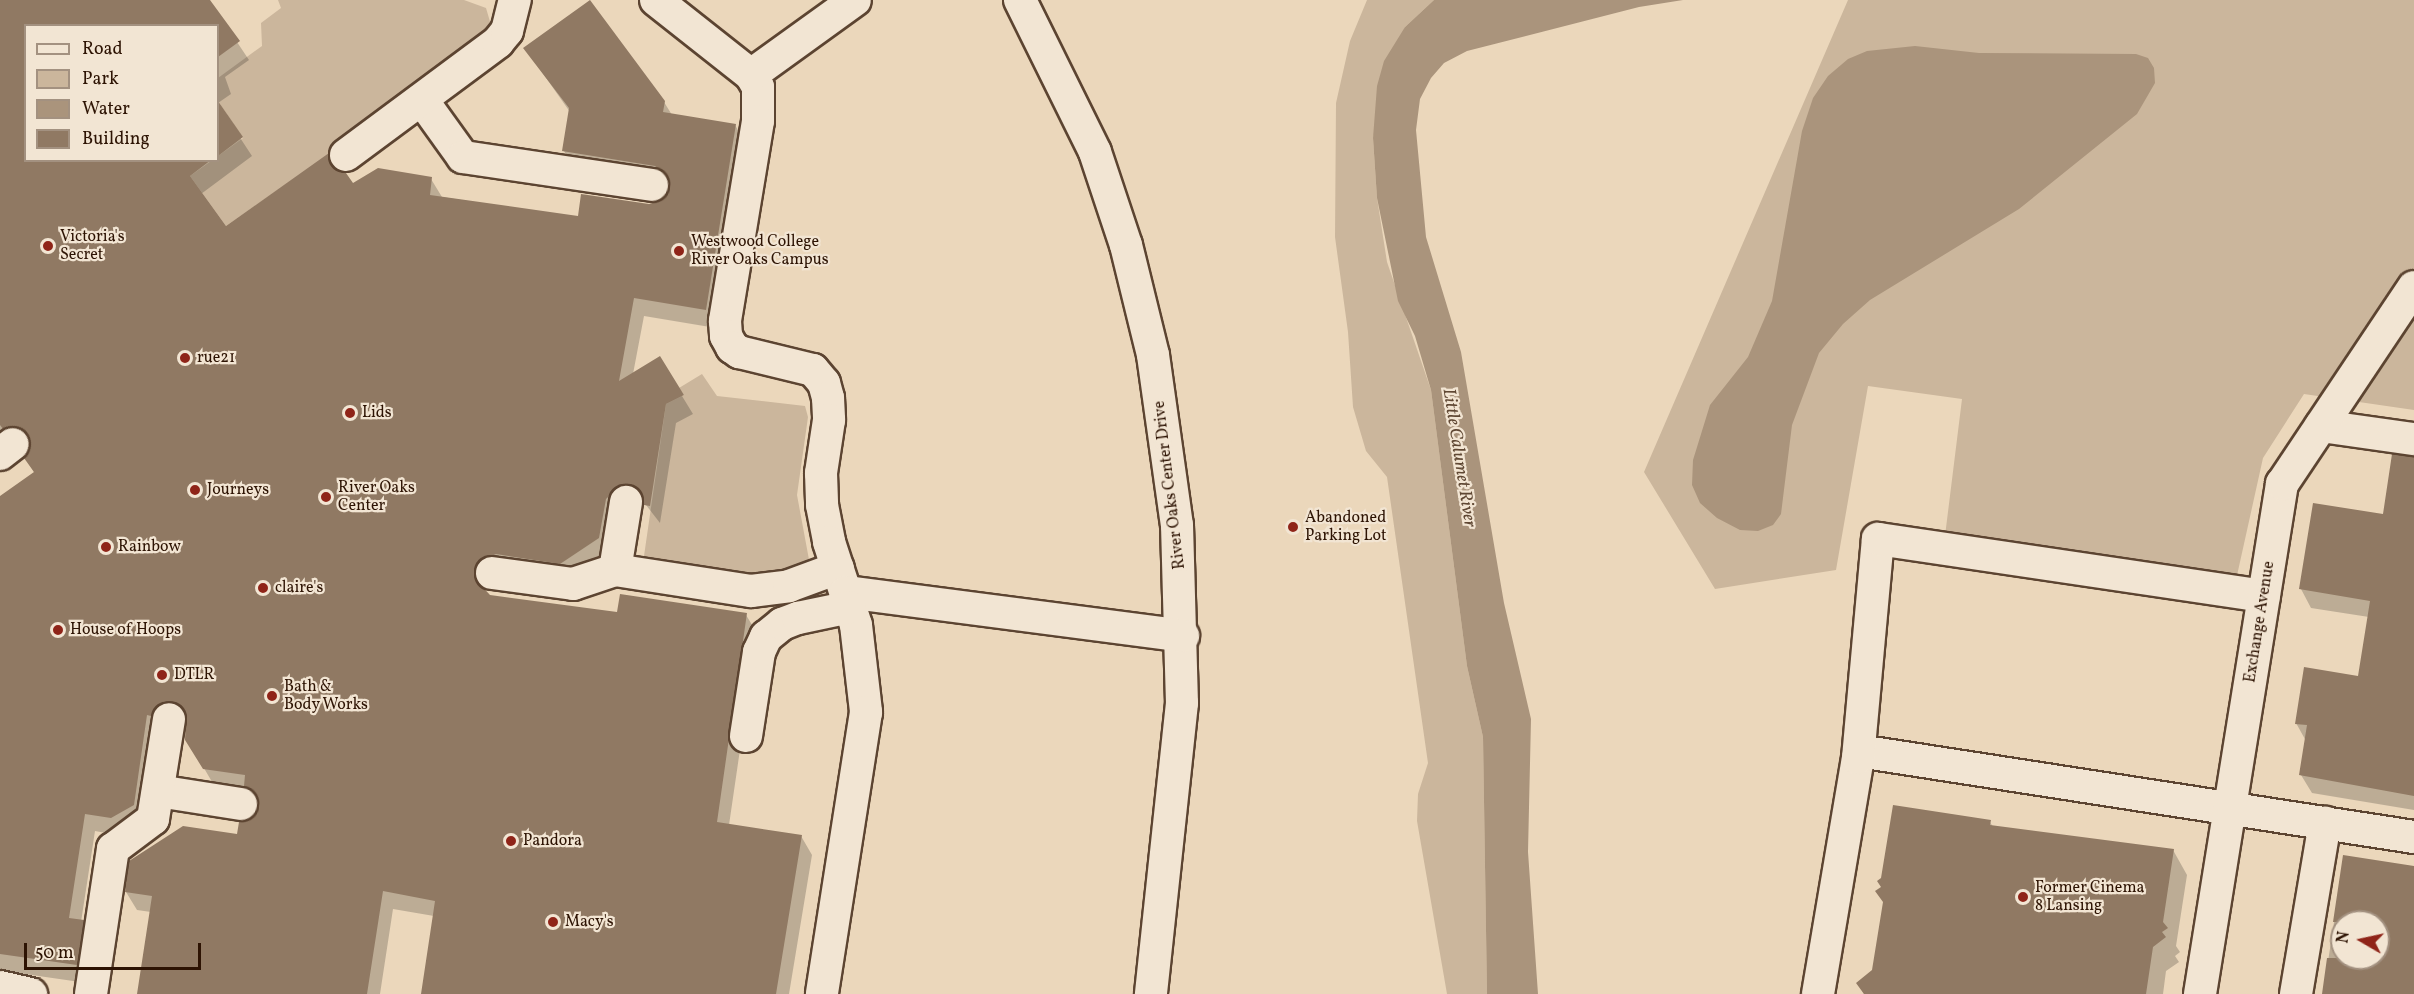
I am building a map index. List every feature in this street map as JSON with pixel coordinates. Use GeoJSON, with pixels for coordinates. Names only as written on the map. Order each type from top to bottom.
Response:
{"type":"FeatureCollection","features":[{"type":"Feature","properties":{"kind":"street"},"geometry":{"type":"LineString","coordinates":[[346,155],[498,42],[507,31],[515,0]]}},
{"type":"Feature","properties":{"kind":"street"},"geometry":{"type":"LineString","coordinates":[[656,0],[751,75],[758,87],[758,121],[725,321],[726,336],[739,352],[798,364],[813,370],[824,383],[829,420],[821,473],[822,505],[862,656],[866,712],[822,994]]}},
{"type":"Feature","properties":{"kind":"street"},"geometry":{"type":"LineString","coordinates":[[751,75],[855,0]]}},
{"type":"Feature","properties":{"kind":"street","name":"River Oaks Center Drive"},"geometry":{"type":"LineString","coordinates":[[1020,0],[1095,152],[1140,298],[1157,379],[1177,525],[1183,636],[1182,703],[1151,994]]}},
{"type":"Feature","properties":{"kind":"street"},"geometry":{"type":"LineString","coordinates":[[422,100],[463,157],[652,185]]}},
{"type":"Feature","properties":{"kind":"street","name":"Exchange Avenue"},"geometry":{"type":"LineString","coordinates":[[2200,994],[2282,484],[2414,287]]}},
{"type":"Feature","properties":{"kind":"street"},"geometry":{"type":"LineString","coordinates":[[2321,426],[2414,439]]}},
{"type":"Feature","properties":{"kind":"street"},"geometry":{"type":"LineString","coordinates":[[615,570],[626,502]]}},
{"type":"Feature","properties":{"kind":"street"},"geometry":{"type":"LineString","coordinates":[[1818,994],[1859,751],[1878,539],[2264,596]]}},
{"type":"Feature","properties":{"kind":"street"},"geometry":{"type":"LineString","coordinates":[[492,573],[573,584],[615,570],[751,591],[789,586],[845,589],[1183,636]]}},
{"type":"Feature","properties":{"kind":"street"},"geometry":{"type":"LineString","coordinates":[[746,736],[759,652],[766,637],[782,624],[798,618],[845,589]]}},
{"type":"Feature","properties":{"kind":"street"},"geometry":{"type":"LineString","coordinates":[[91,994],[113,849],[153,819],[169,718]]}},
{"type":"Feature","properties":{"kind":"street"},"geometry":{"type":"LineString","coordinates":[[1859,751],[2231,806],[2414,837]]}},
{"type":"Feature","properties":{"kind":"street"},"geometry":{"type":"LineString","coordinates":[[158,791],[241,804]]}},
{"type":"Feature","properties":{"kind":"street"},"geometry":{"type":"LineString","coordinates":[[2296,994],[2325,822]]}},
{"type":"Feature","properties":{"kind":"street"},"geometry":{"type":"LineString","coordinates":[[0,987],[32,994]]}},
{"type":"Feature","properties":{"kind":"green space"},"geometry":{"type":"Polygon","coordinates":[[[278,0],[464,0],[486,8],[491,25],[478,50],[226,226],[190,176],[210,162],[219,162],[219,155],[243,138],[219,102],[219,77],[262,46],[261,23],[281,8],[278,0]]]}},
{"type":"Feature","properties":{"kind":"green space"},"geometry":{"type":"Polygon","coordinates":[[[1367,0],[1434,0],[1405,27],[1373,138],[1377,198],[1387,262],[1431,390],[1467,666],[1483,737],[1487,994],[1447,994],[1417,821],[1418,794],[1428,763],[1387,477],[1366,451],[1353,407],[1348,332],[1335,237],[1336,103],[1350,41],[1367,0]]]}},
{"type":"Feature","properties":{"kind":"green space"},"geometry":{"type":"Polygon","coordinates":[[[1848,0],[2414,0],[2414,410],[2304,394],[2263,458],[2236,580],[1945,536],[1962,399],[1868,386],[1836,570],[1715,589],[1644,472],[1848,0]]]}},
{"type":"Feature","properties":{"kind":"green space"},"geometry":{"type":"Polygon","coordinates":[[[702,374],[717,396],[805,406],[808,417],[797,495],[810,565],[787,579],[644,556],[666,404],[684,395],[679,388],[702,374]]]}},
{"type":"Feature","properties":{"kind":"water","name":"Little Calumet River"},"geometry":{"type":"Polygon","coordinates":[[[1434,0],[1683,0],[1639,7],[1467,51],[1444,63],[1431,78],[1420,99],[1416,130],[1426,237],[1461,352],[1504,603],[1531,719],[1528,852],[1538,994],[1487,994],[1483,737],[1467,666],[1431,390],[1415,336],[1398,301],[1377,198],[1373,138],[1377,86],[1384,61],[1405,27],[1434,0]]]}},
{"type":"Feature","properties":{"kind":"water"},"geometry":{"type":"Polygon","coordinates":[[[1915,46],[1979,53],[2136,54],[2148,58],[2154,68],[2155,83],[2137,114],[2019,209],[1870,300],[1843,324],[1819,353],[1792,425],[1781,514],[1773,525],[1758,531],[1740,530],[1717,518],[1700,503],[1692,485],[1693,460],[1710,405],[1748,357],[1772,301],[1802,131],[1813,98],[1828,76],[1848,59],[1867,51],[1915,46]]]}},
{"type":"Feature","properties":{"kind":"building","name":"River Oaks Center"},"geometry":{"type":"Polygon","coordinates":[[[0,0],[210,0],[240,41],[219,56],[219,24],[24,24],[24,162],[208,162],[190,176],[226,226],[329,153],[332,166],[346,173],[353,183],[378,168],[432,177],[430,195],[578,216],[581,194],[649,204],[659,201],[666,196],[669,179],[655,166],[562,151],[569,108],[523,48],[590,0],[665,101],[663,112],[736,124],[706,310],[634,298],[619,381],[660,356],[684,395],[666,404],[650,506],[644,505],[637,488],[620,485],[606,499],[599,538],[560,564],[496,554],[478,562],[474,571],[476,580],[490,595],[617,612],[620,594],[747,613],[717,822],[802,835],[776,994],[421,994],[435,901],[383,891],[367,994],[137,994],[152,896],[125,892],[129,861],[183,826],[237,834],[239,822],[255,816],[259,806],[253,790],[244,786],[245,775],[203,769],[185,740],[186,712],[171,701],[162,702],[151,716],[147,715],[134,805],[111,818],[85,814],[69,918],[84,920],[77,965],[0,954],[0,496],[34,472],[24,458],[30,450],[28,434],[19,427],[3,429],[0,425],[0,0]]]}},
{"type":"Feature","properties":{"kind":"building"},"geometry":{"type":"Polygon","coordinates":[[[219,102],[243,137],[219,155],[219,102]]]}},
{"type":"Feature","properties":{"kind":"building"},"geometry":{"type":"Polygon","coordinates":[[[2392,454],[2414,457],[2414,796],[2299,775],[2307,725],[2295,724],[2304,667],[2358,676],[2370,601],[2299,589],[2313,503],[2383,514],[2392,454]]]}},
{"type":"Feature","properties":{"kind":"building","name":"Former Cinema 8 Lansing"},"geometry":{"type":"Polygon","coordinates":[[[1893,805],[1991,820],[1990,825],[2174,849],[2163,922],[2168,928],[2162,932],[2166,937],[2153,947],[2146,994],[1864,994],[1856,983],[1872,970],[1883,902],[1875,891],[1881,887],[1877,881],[1881,878],[1893,805]]]}},
{"type":"Feature","properties":{"kind":"building"},"geometry":{"type":"Polygon","coordinates":[[[2343,855],[2414,866],[2414,994],[2322,994],[2327,958],[2330,958],[2330,970],[2390,970],[2390,910],[2335,910],[2343,855]]]}},
{"type":"Feature","properties":{"kind":"place","name":"Victoria's Secret"},"geometry":{"type":"Point","coordinates":[48,246]}},
{"type":"Feature","properties":{"kind":"place","name":"Westwood College River Oaks Campus"},"geometry":{"type":"Point","coordinates":[679,251]}},
{"type":"Feature","properties":{"kind":"place","name":"rue21"},"geometry":{"type":"Point","coordinates":[185,358]}},
{"type":"Feature","properties":{"kind":"place","name":"Lids"},"geometry":{"type":"Point","coordinates":[350,413]}},
{"type":"Feature","properties":{"kind":"place","name":"Journeys"},"geometry":{"type":"Point","coordinates":[195,490]}},
{"type":"Feature","properties":{"kind":"place","name":"River Oaks Center"},"geometry":{"type":"Point","coordinates":[326,497]}},
{"type":"Feature","properties":{"kind":"place","name":"Abandoned Parking Lot"},"geometry":{"type":"Point","coordinates":[1293,527]}},
{"type":"Feature","properties":{"kind":"place","name":"Rainbow"},"geometry":{"type":"Point","coordinates":[106,547]}},
{"type":"Feature","properties":{"kind":"place","name":"claire's"},"geometry":{"type":"Point","coordinates":[263,588]}},
{"type":"Feature","properties":{"kind":"place","name":"House of Hoops"},"geometry":{"type":"Point","coordinates":[58,630]}},
{"type":"Feature","properties":{"kind":"place","name":"DTLR"},"geometry":{"type":"Point","coordinates":[162,675]}},
{"type":"Feature","properties":{"kind":"place","name":"Bath & Body Works"},"geometry":{"type":"Point","coordinates":[272,696]}},
{"type":"Feature","properties":{"kind":"place","name":"Pandora"},"geometry":{"type":"Point","coordinates":[511,841]}},
{"type":"Feature","properties":{"kind":"place","name":"Former Cinema 8 Lansing"},"geometry":{"type":"Point","coordinates":[2023,897]}},
{"type":"Feature","properties":{"kind":"place","name":"Macy's"},"geometry":{"type":"Point","coordinates":[553,922]}}]}
